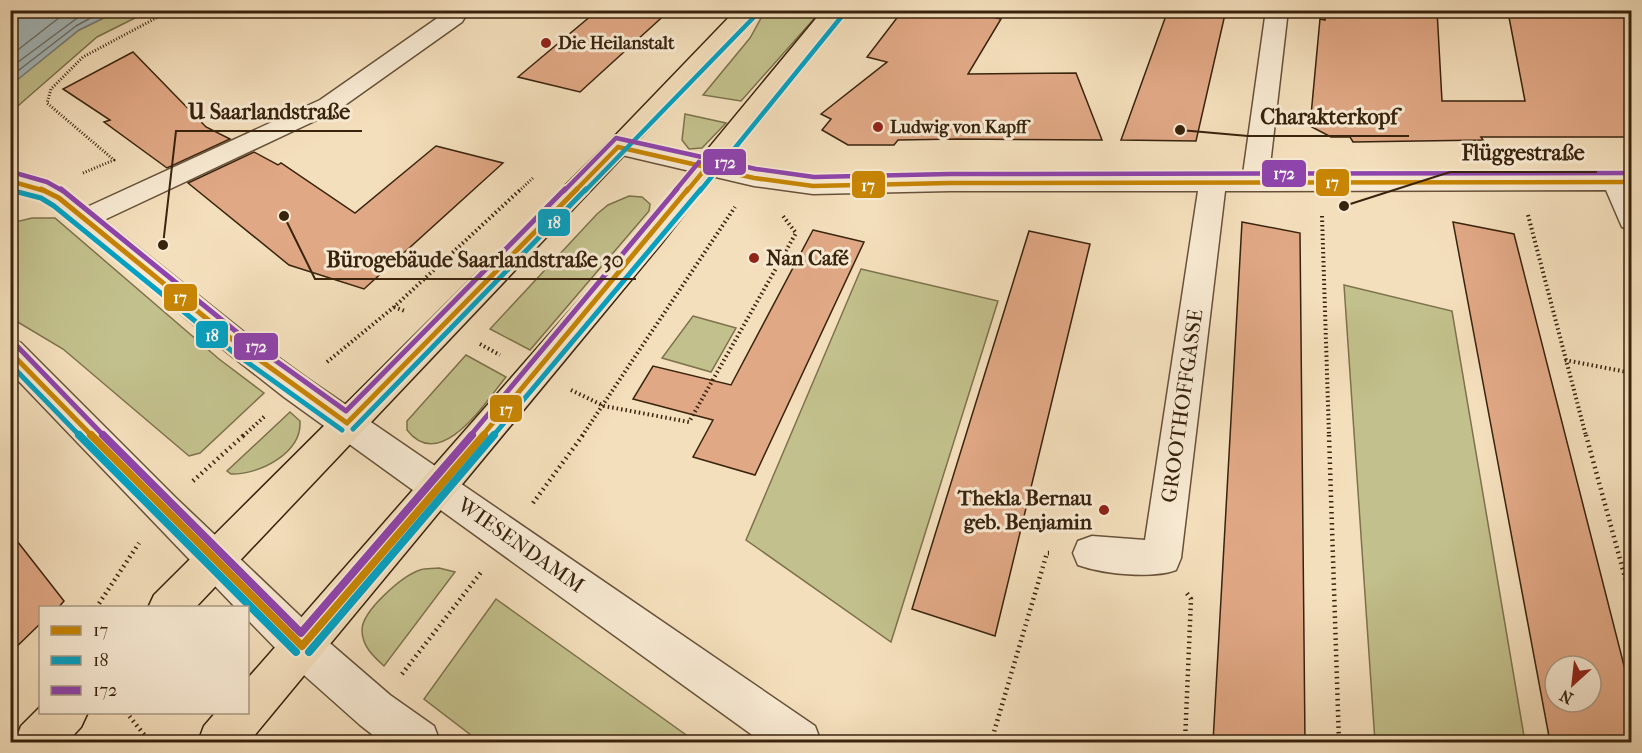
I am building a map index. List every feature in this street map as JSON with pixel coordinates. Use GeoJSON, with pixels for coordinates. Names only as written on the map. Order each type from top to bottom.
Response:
{"type":"FeatureCollection","features":[{"type":"Feature","properties":{"kind":"main road"},"geometry":{"type":"LineString","coordinates":[[170,606],[618,147],[748,10]]}},
{"type":"Feature","properties":{"kind":"main road"},"geometry":{"type":"LineString","coordinates":[[249,709],[536,374],[835,10]]}},
{"type":"Feature","properties":{"kind":"main road"},"geometry":{"type":"LineString","coordinates":[[37,742],[64,714]]}},
{"type":"Feature","properties":{"kind":"main road"},"geometry":{"type":"LineString","coordinates":[[220,742],[244,714]]}},
{"type":"Feature","properties":{"kind":"street"},"geometry":{"type":"LineString","coordinates":[[1254,184],[1277,10]]}},
{"type":"Feature","properties":{"kind":"street"},"geometry":{"type":"LineString","coordinates":[[86,218],[329,105],[454,16]]}},
{"type":"Feature","properties":{"kind":"street"},"geometry":{"type":"LineString","coordinates":[[618,147],[754,178],[813,186],[951,183],[1624,183],[1632,221]]}},
{"type":"Feature","properties":{"kind":"street","name":"WIESENDAMM"},"geometry":{"type":"LineString","coordinates":[[10,181],[51,194],[86,218],[239,345],[296,388],[799,742]]}},
{"type":"Feature","properties":{"kind":"street","name":"GROOTHOFFGASSE"},"geometry":{"type":"LineString","coordinates":[[1162,558],[1212,184]]}},
{"type":"Feature","properties":{"kind":"street"},"geometry":{"type":"LineString","coordinates":[[10,351],[163,509],[302,646],[375,710],[418,742]]}},
{"type":"Feature","properties":{"kind":"street"},"geometry":{"type":"LineString","coordinates":[[1092,553],[1162,558]]}},
{"type":"Feature","properties":{"kind":"path"},"geometry":{"type":"LineString","coordinates":[[114,160],[47,103],[51,89],[83,57],[171,10]]}},
{"type":"Feature","properties":{"kind":"path"},"geometry":{"type":"LineString","coordinates":[[97,606],[163,509],[296,388],[394,307],[537,173]]}},
{"type":"Feature","properties":{"kind":"path"},"geometry":{"type":"LineString","coordinates":[[375,710],[509,536],[604,406],[754,178],[796,233],[689,423],[604,406]]}},
{"type":"Feature","properties":{"kind":"path"},"geometry":{"type":"LineString","coordinates":[[1520,183],[1565,360],[1632,603]]}},
{"type":"Feature","properties":{"kind":"path"},"geometry":{"type":"LineString","coordinates":[[1322,209],[1339,742]]}},
{"type":"Feature","properties":{"kind":"path"},"geometry":{"type":"LineString","coordinates":[[443,324],[536,374]]}},
{"type":"Feature","properties":{"kind":"path"},"geometry":{"type":"LineString","coordinates":[[1565,360],[1632,374]]}},
{"type":"Feature","properties":{"kind":"path"},"geometry":{"type":"LineString","coordinates":[[991,742],[1047,553],[1092,553]]}},
{"type":"Feature","properties":{"kind":"path"},"geometry":{"type":"LineString","coordinates":[[1162,558],[1191,599],[1185,742]]}},
{"type":"Feature","properties":{"kind":"path"},"geometry":{"type":"LineString","coordinates":[[128,714],[150,742]]}},
{"type":"Feature","properties":{"kind":"shaded area"},"geometry":{"type":"Polygon","coordinates":[[[118,11],[149,11],[97,37],[11,112],[10,85],[79,30],[118,11]]]}},
{"type":"Feature","properties":{"kind":"shaded area"},"geometry":{"type":"Polygon","coordinates":[[[765,11],[821,11],[741,101],[703,95],[750,38],[765,11]]]}},
{"type":"Feature","properties":{"kind":"shaded area"},"geometry":{"type":"Polygon","coordinates":[[[685,114],[726,123],[702,148],[689,149],[682,140],[685,114]]]}},
{"type":"Feature","properties":{"kind":"shaded area"},"geometry":{"type":"Polygon","coordinates":[[[629,196],[642,197],[650,204],[649,211],[530,350],[490,329],[597,214],[608,205],[629,196]]]}},
{"type":"Feature","properties":{"kind":"shaded area"},"geometry":{"type":"Polygon","coordinates":[[[32,218],[55,218],[219,359],[264,393],[200,453],[189,456],[63,349],[11,318],[11,223],[32,218]]]}},
{"type":"Feature","properties":{"kind":"shaded area"},"geometry":{"type":"Polygon","coordinates":[[[861,269],[998,301],[891,642],[746,540],[861,269]]]}},
{"type":"Feature","properties":{"kind":"shaded area"},"geometry":{"type":"Polygon","coordinates":[[[1344,285],[1452,311],[1525,742],[1375,742],[1344,285]]]}},
{"type":"Feature","properties":{"kind":"shaded area"},"geometry":{"type":"Polygon","coordinates":[[[693,316],[736,328],[711,372],[662,358],[693,316]]]}},
{"type":"Feature","properties":{"kind":"shaded area"},"geometry":{"type":"Polygon","coordinates":[[[466,355],[506,377],[462,429],[448,439],[434,444],[420,441],[407,430],[407,421],[466,355]]]}},
{"type":"Feature","properties":{"kind":"shaded area"},"geometry":{"type":"Polygon","coordinates":[[[290,412],[300,421],[299,433],[286,452],[277,460],[254,471],[231,474],[227,471],[290,412]]]}},
{"type":"Feature","properties":{"kind":"shaded area"},"geometry":{"type":"Polygon","coordinates":[[[439,568],[455,572],[384,666],[366,646],[362,636],[364,622],[369,613],[384,595],[403,579],[420,570],[439,568]]]}},
{"type":"Feature","properties":{"kind":"shaded area"},"geometry":{"type":"Polygon","coordinates":[[[496,599],[696,742],[480,742],[424,699],[496,599]]]}},
{"type":"Feature","properties":{"kind":"water"},"geometry":{"type":"Polygon","coordinates":[[[11,10],[118,11],[79,30],[11,85],[11,10]]]}},
{"type":"Feature","properties":{"kind":"building"},"geometry":{"type":"Polygon","coordinates":[[[598,10],[670,10],[580,92],[518,77],[598,10]]]}},
{"type":"Feature","properties":{"kind":"building"},"geometry":{"type":"Polygon","coordinates":[[[903,10],[961,10],[1001,19],[968,74],[1076,73],[1102,140],[898,140],[894,145],[848,145],[822,130],[831,119],[821,114],[887,62],[867,57],[903,10]]]}},
{"type":"Feature","properties":{"kind":"building"},"geometry":{"type":"Polygon","coordinates":[[[1168,10],[1226,10],[1196,141],[1121,140],[1168,10]]]}},
{"type":"Feature","properties":{"kind":"building"},"geometry":{"type":"Polygon","coordinates":[[[1326,10],[1437,10],[1442,101],[1525,101],[1508,12],[1632,12],[1632,137],[1481,137],[1483,140],[1353,142],[1350,137],[1331,137],[1310,126],[1320,19],[1325,20],[1326,10]]]}},
{"type":"Feature","properties":{"kind":"building"},"geometry":{"type":"Polygon","coordinates":[[[133,52],[206,127],[230,139],[167,168],[104,122],[110,120],[63,89],[133,52]]]}},
{"type":"Feature","properties":{"kind":"building"},"geometry":{"type":"Polygon","coordinates":[[[436,146],[503,163],[364,289],[289,265],[188,183],[254,152],[278,165],[281,163],[355,213],[436,146]]]}},
{"type":"Feature","properties":{"kind":"building"},"geometry":{"type":"Polygon","coordinates":[[[1242,222],[1300,233],[1305,742],[1213,742],[1242,222]]]}},
{"type":"Feature","properties":{"kind":"building"},"geometry":{"type":"Polygon","coordinates":[[[1453,222],[1514,234],[1632,697],[1632,742],[1550,742],[1545,714],[1603,714],[1603,654],[1543,654],[1543,704],[1453,222]]]}},
{"type":"Feature","properties":{"kind":"building"},"geometry":{"type":"Polygon","coordinates":[[[813,230],[864,242],[755,475],[693,457],[713,420],[633,399],[653,366],[731,385],[813,230]]]}},
{"type":"Feature","properties":{"kind":"building"},"geometry":{"type":"Polygon","coordinates":[[[1029,231],[1090,244],[995,636],[912,609],[1029,231]]]}},
{"type":"Feature","properties":{"kind":"building"},"geometry":{"type":"Polygon","coordinates":[[[10,532],[64,601],[60,606],[39,606],[39,625],[10,653],[10,532]]]}},
{"type":"Feature","properties":{"kind":"transit line","name":"18"},"geometry":{"type":"LineString","coordinates":[[353,429],[755,16]]}},
{"type":"Feature","properties":{"kind":"transit line","name":"18"},"geometry":{"type":"LineString","coordinates":[[309,652],[657,244],[842,16]]}},
{"type":"Feature","properties":{"kind":"transit line","name":"172"},"geometry":{"type":"LineString","coordinates":[[12,172],[47,182],[64,191],[244,338],[346,411],[616,138],[756,169],[814,177],[950,174],[1632,173]]}},
{"type":"Feature","properties":{"kind":"transit line","name":"17"},"geometry":{"type":"LineString","coordinates":[[618,147],[754,178],[813,186],[950,183],[1632,182]]}},
{"type":"Feature","properties":{"kind":"transit line","name":"17"},"geometry":{"type":"LineString","coordinates":[[347,423],[618,147]]}},
{"type":"Feature","properties":{"kind":"transit line","name":"172"},"geometry":{"type":"LineString","coordinates":[[16,345],[169,503],[301,633],[529,368],[699,162]]}},
{"type":"Feature","properties":{"kind":"transit line","name":"17"},"geometry":{"type":"LineString","coordinates":[[302,646],[536,374],[706,168]]}},
{"type":"Feature","properties":{"kind":"transit line","name":"17"},"geometry":{"type":"LineString","coordinates":[[10,181],[44,190],[59,198],[239,345],[347,423]]}},
{"type":"Feature","properties":{"kind":"transit line","name":"18"},"geometry":{"type":"LineString","coordinates":[[10,190],[41,198],[54,206],[233,352],[342,430]]}},
{"type":"Feature","properties":{"kind":"transit line","name":"17"},"geometry":{"type":"LineString","coordinates":[[10,352],[163,509],[302,646]]}},
{"type":"Feature","properties":{"kind":"transit line","name":"18"},"geometry":{"type":"LineString","coordinates":[[10,364],[157,515],[296,652]]}},
{"type":"Feature","properties":{"kind":"place","name":"Die Heilanstalt"},"geometry":{"type":"Point","coordinates":[546,43]}},
{"type":"Feature","properties":{"kind":"place","name":"Ludwig von Kapff"},"geometry":{"type":"Point","coordinates":[878,127]}},
{"type":"Feature","properties":{"kind":"place","name":"Charakterkopf"},"geometry":{"type":"Point","coordinates":[1180,130]}},
{"type":"Feature","properties":{"kind":"place","name":"Flüggestraße"},"geometry":{"type":"Point","coordinates":[1344,206]}},
{"type":"Feature","properties":{"kind":"place","name":"Bürogebäude Saarlandstraße 30"},"geometry":{"type":"Point","coordinates":[284,216]}},
{"type":"Feature","properties":{"kind":"place","name":"U Saarlandstraße"},"geometry":{"type":"Point","coordinates":[163,245]}},
{"type":"Feature","properties":{"kind":"place","name":"Nan Café"},"geometry":{"type":"Point","coordinates":[754,258]}},
{"type":"Feature","properties":{"kind":"place","name":"Thekla Bernau geb. Benjamin"},"geometry":{"type":"Point","coordinates":[1104,510]}}]}
